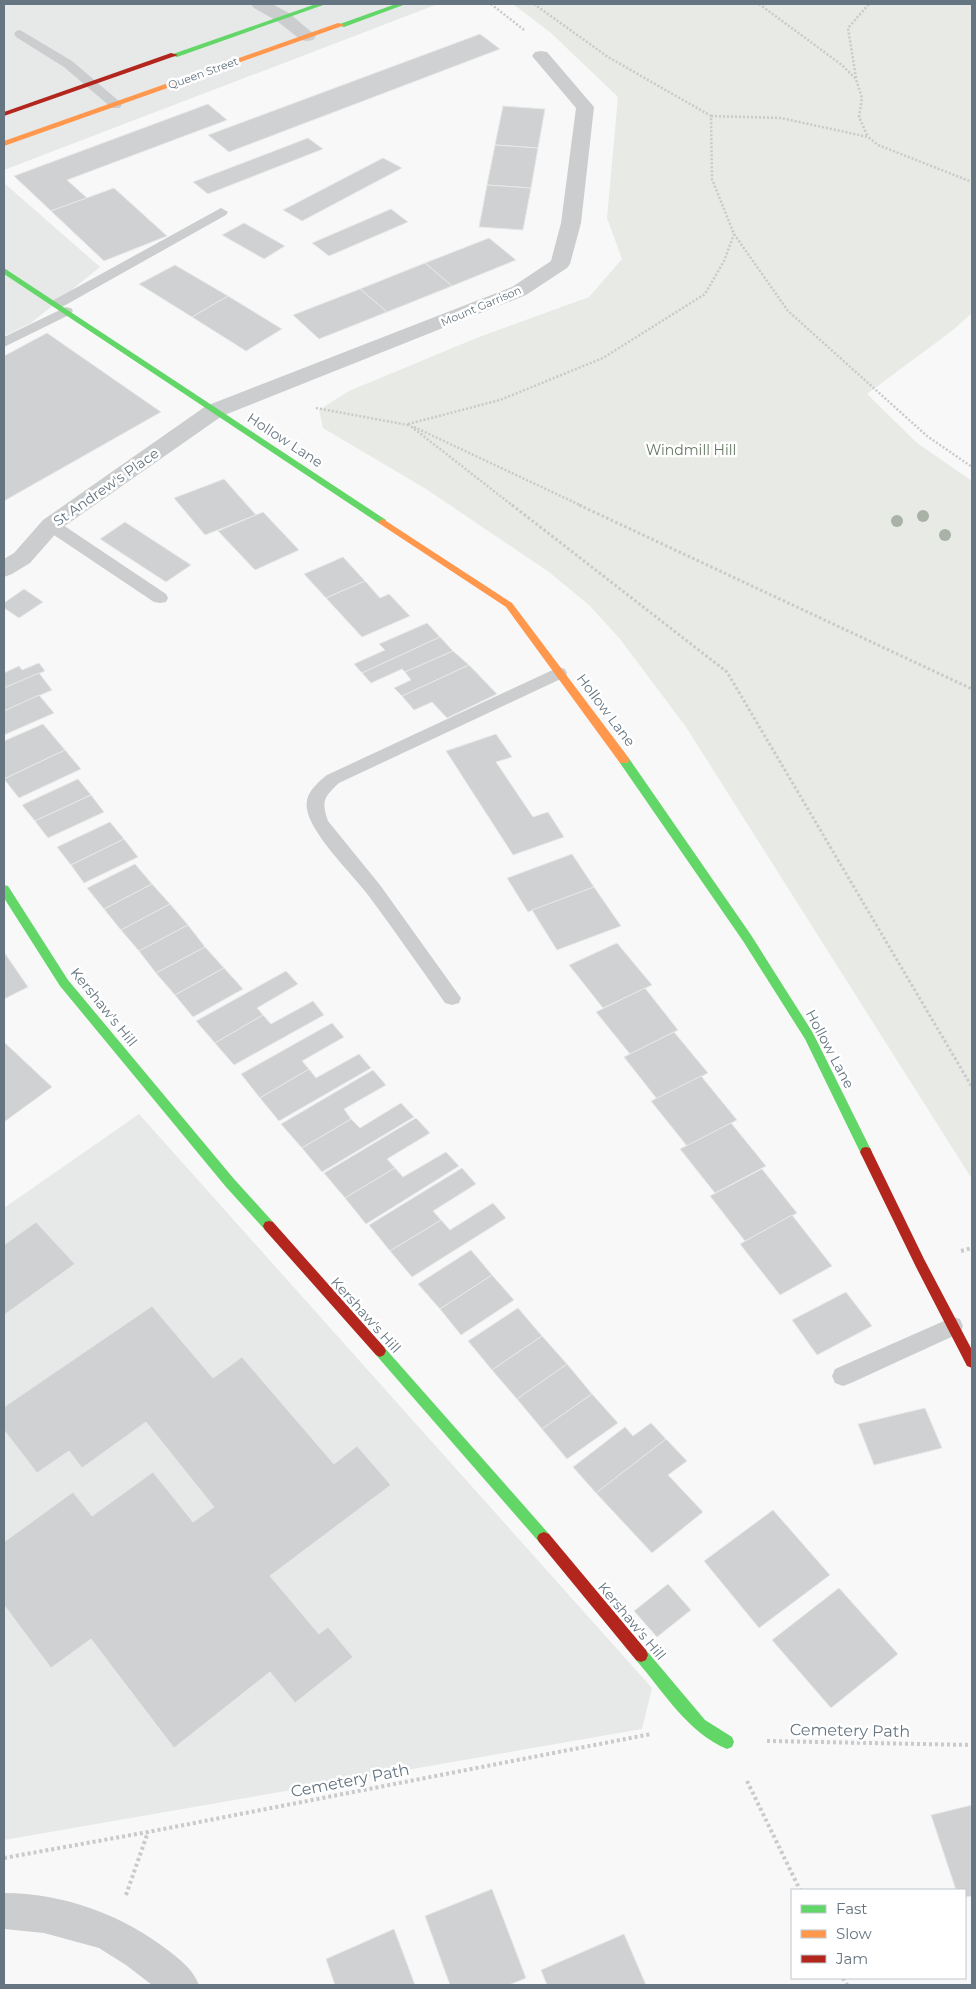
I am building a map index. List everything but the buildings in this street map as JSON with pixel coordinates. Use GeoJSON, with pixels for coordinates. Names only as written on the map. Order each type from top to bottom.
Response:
{"type":"FeatureCollection","features":[{"type":"Feature","properties":{"kind":"street"},"geometry":{"type":"LineString","coordinates":[[260,4],[283,17],[307,36]]}},
{"type":"Feature","properties":{"kind":"street","name":"Queen Street"},"geometry":{"type":"LineString","coordinates":[[4,114],[322,4]]}},
{"type":"Feature","properties":{"kind":"street","name":"Queen Street"},"geometry":{"type":"LineString","coordinates":[[4,144],[402,4]]}},
{"type":"Feature","properties":{"kind":"street","name":"Mount Garrison"},"geometry":{"type":"LineString","coordinates":[[214,411],[519,291],[560,264],[570,223],[585,107],[541,56]]}},
{"type":"Feature","properties":{"kind":"street","name":"Hollow Lane"},"geometry":{"type":"LineString","coordinates":[[4,270],[509,605],[641,784],[747,938],[809,1036],[920,1263],[972,1362]]}},
{"type":"Feature","properties":{"kind":"street","name":"St Andrew's Place"},"geometry":{"type":"LineString","coordinates":[[4,569],[22,558],[52,524],[214,411]]}},
{"type":"Feature","properties":{"kind":"street","name":"Kershaw's Hill"},"geometry":{"type":"LineString","coordinates":[[4,889],[64,983],[223,1175],[509,1497],[700,1725],[727,1742]]}},
{"type":"Feature","properties":{"kind":"street"},"geometry":{"type":"LineString","coordinates":[[4,1911],[53,1916],[112,1935],[156,1964],[180,1985]]}},
{"type":"Feature","properties":{"kind":"lane"},"geometry":{"type":"LineString","coordinates":[[20,34],[68,64],[116,105]]}},
{"type":"Feature","properties":{"kind":"lane"},"geometry":{"type":"LineString","coordinates":[[4,343],[221,212]]}},
{"type":"Feature","properties":{"kind":"lane"},"geometry":{"type":"LineString","coordinates":[[52,524],[160,598]]}},
{"type":"Feature","properties":{"kind":"lane"},"geometry":{"type":"LineString","coordinates":[[452,998],[374,890],[320,823],[315,808],[317,796],[333,779],[559,672]]}},
{"type":"Feature","properties":{"kind":"lane"},"geometry":{"type":"LineString","coordinates":[[843,1376],[953,1326]]}},
{"type":"Feature","properties":{"kind":"path"},"geometry":{"type":"LineString","coordinates":[[491,4],[542,47],[541,56]]}},
{"type":"Feature","properties":{"kind":"path"},"geometry":{"type":"LineString","coordinates":[[534,4],[608,57],[711,116],[782,118],[868,138],[878,145],[972,182]]}},
{"type":"Feature","properties":{"kind":"path"},"geometry":{"type":"LineString","coordinates":[[759,4],[842,65],[856,79]]}},
{"type":"Feature","properties":{"kind":"path"},"geometry":{"type":"LineString","coordinates":[[868,138],[859,117],[862,98],[856,79],[848,28],[869,4]]}},
{"type":"Feature","properties":{"kind":"path"},"geometry":{"type":"LineString","coordinates":[[711,116],[712,179],[734,234],[788,311],[927,436],[972,468]]}},
{"type":"Feature","properties":{"kind":"path"},"geometry":{"type":"LineString","coordinates":[[408,424],[500,400],[603,358],[705,294],[724,261],[734,234]]}},
{"type":"Feature","properties":{"kind":"path"},"geometry":{"type":"LineString","coordinates":[[319,410],[408,424],[972,689]]}},
{"type":"Feature","properties":{"kind":"path"},"geometry":{"type":"LineString","coordinates":[[408,424],[728,672],[972,1087]]}},
{"type":"Feature","properties":{"kind":"path","name":"Cemetery Path"},"geometry":{"type":"LineString","coordinates":[[4,1858],[700,1725]]}},
{"type":"Feature","properties":{"kind":"path","name":"Cemetery Path"},"geometry":{"type":"LineString","coordinates":[[727,1742],[808,1740],[972,1745]]}},
{"type":"Feature","properties":{"kind":"path"},"geometry":{"type":"LineString","coordinates":[[727,1742],[800,1889]]}},
{"type":"Feature","properties":{"kind":"path"},"geometry":{"type":"LineString","coordinates":[[112,1935],[148,1832]]}},
{"type":"Feature","properties":{"kind":"shaded area"},"geometry":{"type":"Polygon","coordinates":[[[4,4],[438,4],[4,170],[4,4]]]}},
{"type":"Feature","properties":{"kind":"shaded area"},"geometry":{"type":"Polygon","coordinates":[[[4,183],[100,267],[31,323],[4,336],[4,183]]]}},
{"type":"Feature","properties":{"kind":"shaded area"},"geometry":{"type":"Polygon","coordinates":[[[139,1114],[652,1688],[642,1729],[4,1840],[4,1208],[139,1114]]]}},
{"type":"Feature","properties":{"kind":"green space","name":"Windmill Hill"},"geometry":{"type":"Polygon","coordinates":[[[513,4],[972,4],[972,313],[953,330],[867,394],[917,443],[972,481],[972,1179],[686,727],[620,639],[589,605],[549,572],[426,489],[323,428],[319,410],[349,391],[479,337],[589,297],[622,259],[607,218],[618,97],[551,33],[513,4]]]}},
{"type":"Feature","properties":{"kind":"traffic: fast"},"geometry":{"type":"LineString","coordinates":[[174,55],[322,4]]}},
{"type":"Feature","properties":{"kind":"traffic: fast"},"geometry":{"type":"LineString","coordinates":[[341,25],[402,4]]}},
{"type":"Feature","properties":{"kind":"traffic: fast"},"geometry":{"type":"LineString","coordinates":[[4,270],[383,522]]}},
{"type":"Feature","properties":{"kind":"traffic: fast"},"geometry":{"type":"LineString","coordinates":[[624,760],[747,938],[809,1036],[866,1152]]}},
{"type":"Feature","properties":{"kind":"traffic: fast"},"geometry":{"type":"LineString","coordinates":[[4,889],[64,983],[230,1183],[269,1226]]}},
{"type":"Feature","properties":{"kind":"traffic: fast"},"geometry":{"type":"LineString","coordinates":[[380,1351],[544,1538]]}},
{"type":"Feature","properties":{"kind":"traffic: fast"},"geometry":{"type":"LineString","coordinates":[[641,1655],[700,1725],[727,1742]]}},
{"type":"Feature","properties":{"kind":"traffic: slow"},"geometry":{"type":"LineString","coordinates":[[4,144],[341,25]]}},
{"type":"Feature","properties":{"kind":"traffic: slow"},"geometry":{"type":"LineString","coordinates":[[383,522],[509,605],[624,760]]}},
{"type":"Feature","properties":{"kind":"traffic: jam"},"geometry":{"type":"LineString","coordinates":[[4,114],[174,55]]}},
{"type":"Feature","properties":{"kind":"traffic: jam"},"geometry":{"type":"LineString","coordinates":[[866,1152],[920,1263],[972,1362]]}},
{"type":"Feature","properties":{"kind":"traffic: jam"},"geometry":{"type":"LineString","coordinates":[[269,1226],[380,1351]]}},
{"type":"Feature","properties":{"kind":"traffic: jam"},"geometry":{"type":"LineString","coordinates":[[544,1538],[641,1655]]}}]}
